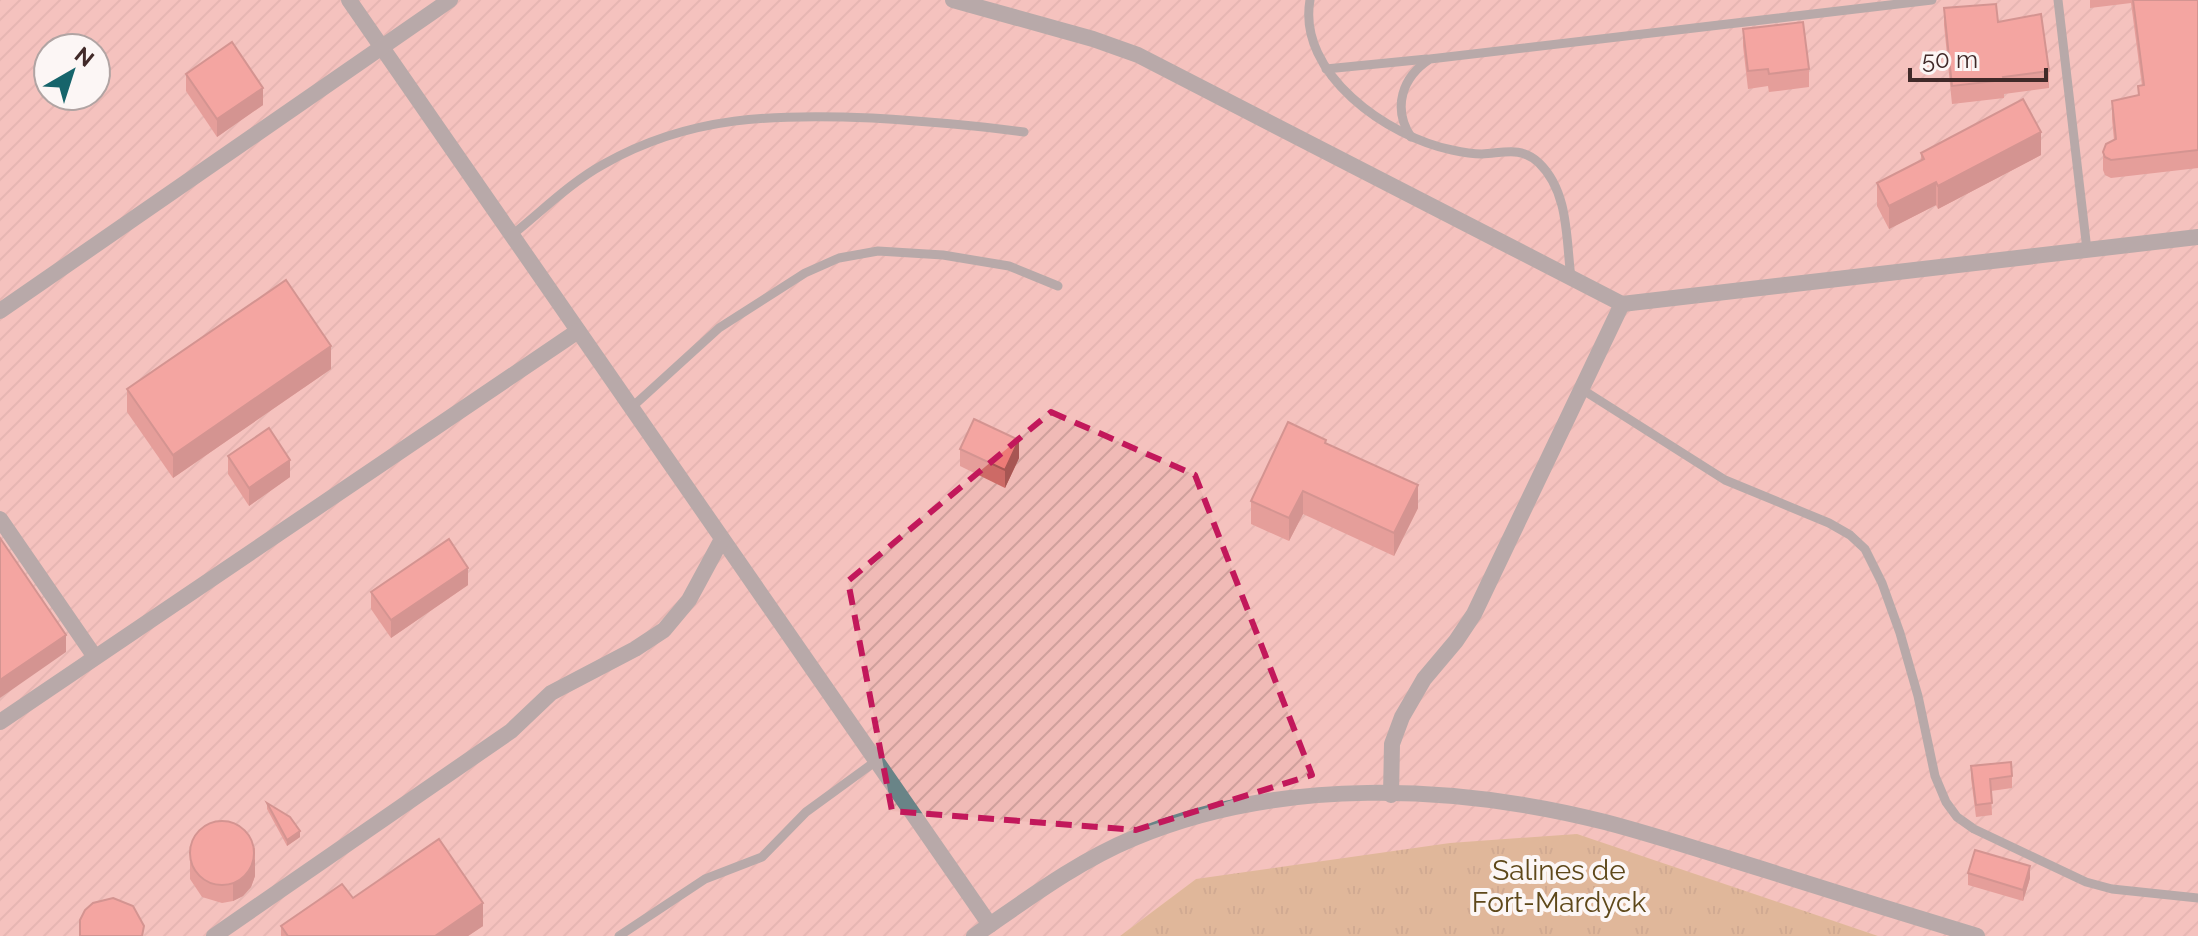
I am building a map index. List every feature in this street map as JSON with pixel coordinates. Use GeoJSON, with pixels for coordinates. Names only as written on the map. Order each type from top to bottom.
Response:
{"type":"FeatureCollection","features":[{"type":"Feature","properties":{"kind":"street"},"geometry":{"type":"LineString","coordinates":[[349,0],[990,925]]}},
{"type":"Feature","properties":{"kind":"street"},"geometry":{"type":"LineString","coordinates":[[0,311],[450,0]]}},
{"type":"Feature","properties":{"kind":"street"},"geometry":{"type":"LineString","coordinates":[[953,0],[1105,43],[1150,60],[1622,304],[2198,237]]}},
{"type":"Feature","properties":{"kind":"street"},"geometry":{"type":"LineString","coordinates":[[1391,795],[1391,752],[1402,717],[1424,679],[1474,614],[1622,304]]}},
{"type":"Feature","properties":{"kind":"street"},"geometry":{"type":"LineString","coordinates":[[0,722],[578,331]]}},
{"type":"Feature","properties":{"kind":"street"},"geometry":{"type":"LineString","coordinates":[[0,519],[95,657]]}},
{"type":"Feature","properties":{"kind":"street"},"geometry":{"type":"LineString","coordinates":[[214,936],[511,731],[551,693],[655,637],[684,608],[722,539]]}},
{"type":"Feature","properties":{"kind":"street"},"geometry":{"type":"LineString","coordinates":[[974,936],[1086,861],[1132,839],[1172,824],[1278,800],[1339,794],[1477,799],[1594,820],[1639,831],[1977,936]]}},
{"type":"Feature","properties":{"kind":"lane"},"geometry":{"type":"LineString","coordinates":[[1310,0],[1308,21],[1312,43],[1326,69],[1363,106],[1411,137],[1457,151],[1481,154],[1518,151],[1539,163],[1551,177],[1561,199],[1571,278]]}},
{"type":"Feature","properties":{"kind":"lane"},"geometry":{"type":"LineString","coordinates":[[1326,69],[1932,0]]}},
{"type":"Feature","properties":{"kind":"lane"},"geometry":{"type":"LineString","coordinates":[[2058,0],[2087,250]]}},
{"type":"Feature","properties":{"kind":"lane"},"geometry":{"type":"LineString","coordinates":[[1411,137],[1403,122],[1401,96],[1412,76],[1430,59]]}},
{"type":"Feature","properties":{"kind":"lane"},"geometry":{"type":"LineString","coordinates":[[512,235],[603,165],[667,136],[725,121],[785,115],[960,123],[1024,132]]}},
{"type":"Feature","properties":{"kind":"lane"},"geometry":{"type":"LineString","coordinates":[[631,408],[719,328],[805,273],[849,256],[878,251],[943,255],[1009,266],[1058,286]]}},
{"type":"Feature","properties":{"kind":"lane"},"geometry":{"type":"LineString","coordinates":[[1583,390],[1716,474],[1748,491],[1829,523],[1850,535],[1865,549],[1882,583],[1900,633],[1916,688],[1935,776],[1946,802],[1957,817],[1974,829],[2086,882],[2112,889],[2198,898]]}},
{"type":"Feature","properties":{"kind":"lane"},"geometry":{"type":"LineString","coordinates":[[619,936],[705,879],[762,857],[806,812],[876,761]]}},
{"type":"Feature","properties":{"kind":"highlighted area"},"geometry":{"type":"Polygon","coordinates":[[[1051,412],[1195,475],[1312,775],[1136,830],[892,811],[848,581],[1051,412]]]}},
{"type":"Feature","properties":{"kind":"shaded area"},"geometry":{"type":"Polygon","coordinates":[[[0,0],[2198,0],[2198,936],[1878,936],[1799,910],[1196,879],[1120,936],[0,936],[0,0]]]}},
{"type":"Feature","properties":{"kind":"green space","name":"Salines de Fort-Mardyck"},"geometry":{"type":"Polygon","coordinates":[[[1577,834],[1878,936],[1120,936],[1196,879],[1450,843],[1577,834]]]}},
{"type":"Feature","properties":{"kind":"building"},"geometry":{"type":"Polygon","coordinates":[[[2133,0],[2198,0],[2198,150],[2111,160],[2105,157],[2106,144],[2116,139],[2112,101],[2139,95],[2138,86],[2144,85],[2133,0]]]}},
{"type":"Feature","properties":{"kind":"building"},"geometry":{"type":"Polygon","coordinates":[[[1996,4],[1998,22],[2041,14],[2049,71],[1952,86],[1944,8],[1996,4]]]}},
{"type":"Feature","properties":{"kind":"building"},"geometry":{"type":"Polygon","coordinates":[[[1803,22],[1809,69],[1769,74],[1768,69],[1748,71],[1743,29],[1803,22]]]}},
{"type":"Feature","properties":{"kind":"building"},"geometry":{"type":"Polygon","coordinates":[[[232,42],[263,88],[217,119],[186,74],[232,42]]]}},
{"type":"Feature","properties":{"kind":"building"},"geometry":{"type":"Polygon","coordinates":[[[2023,99],[2041,132],[1938,186],[1936,182],[1889,206],[1877,183],[1924,159],[1921,153],[2023,99]]]}},
{"type":"Feature","properties":{"kind":"building"},"geometry":{"type":"Polygon","coordinates":[[[286,280],[331,346],[173,455],[127,389],[286,280]]]}},
{"type":"Feature","properties":{"kind":"building"},"geometry":{"type":"Polygon","coordinates":[[[974,419],[1019,440],[1005,470],[960,449],[974,419]]]}},
{"type":"Feature","properties":{"kind":"building"},"geometry":{"type":"Polygon","coordinates":[[[1288,422],[1326,440],[1325,443],[1418,485],[1394,533],[1303,491],[1289,518],[1251,501],[1288,422]]]}},
{"type":"Feature","properties":{"kind":"building"},"geometry":{"type":"Polygon","coordinates":[[[269,428],[290,460],[249,488],[228,456],[269,428]]]}},
{"type":"Feature","properties":{"kind":"building"},"geometry":{"type":"Polygon","coordinates":[[[0,538],[66,635],[0,680],[0,538]]]}},
{"type":"Feature","properties":{"kind":"building"},"geometry":{"type":"Polygon","coordinates":[[[449,539],[468,568],[391,620],[371,592],[449,539]]]}},
{"type":"Feature","properties":{"kind":"building"},"geometry":{"type":"Polygon","coordinates":[[[2011,762],[2012,776],[1990,779],[1992,803],[1976,805],[1971,766],[2011,762]]]}},
{"type":"Feature","properties":{"kind":"building"},"geometry":{"type":"Polygon","coordinates":[[[267,803],[290,817],[300,831],[287,840],[267,803]]]}},
{"type":"Feature","properties":{"kind":"building"},"geometry":{"type":"Polygon","coordinates":[[[216,821],[228,821],[245,830],[252,841],[252,865],[245,876],[228,885],[216,885],[204,880],[195,871],[190,859],[190,847],[195,835],[204,826],[216,821]]]}},
{"type":"Feature","properties":{"kind":"building"},"geometry":{"type":"Polygon","coordinates":[[[439,839],[483,903],[435,936],[288,936],[281,926],[342,884],[353,898],[439,839]]]}},
{"type":"Feature","properties":{"kind":"building"},"geometry":{"type":"Polygon","coordinates":[[[1975,850],[2030,866],[2023,890],[1968,873],[1975,850]]]}},
{"type":"Feature","properties":{"kind":"building"},"geometry":{"type":"Polygon","coordinates":[[[113,898],[133,906],[144,926],[142,936],[80,936],[80,920],[85,910],[93,903],[113,898]]]}}]}
